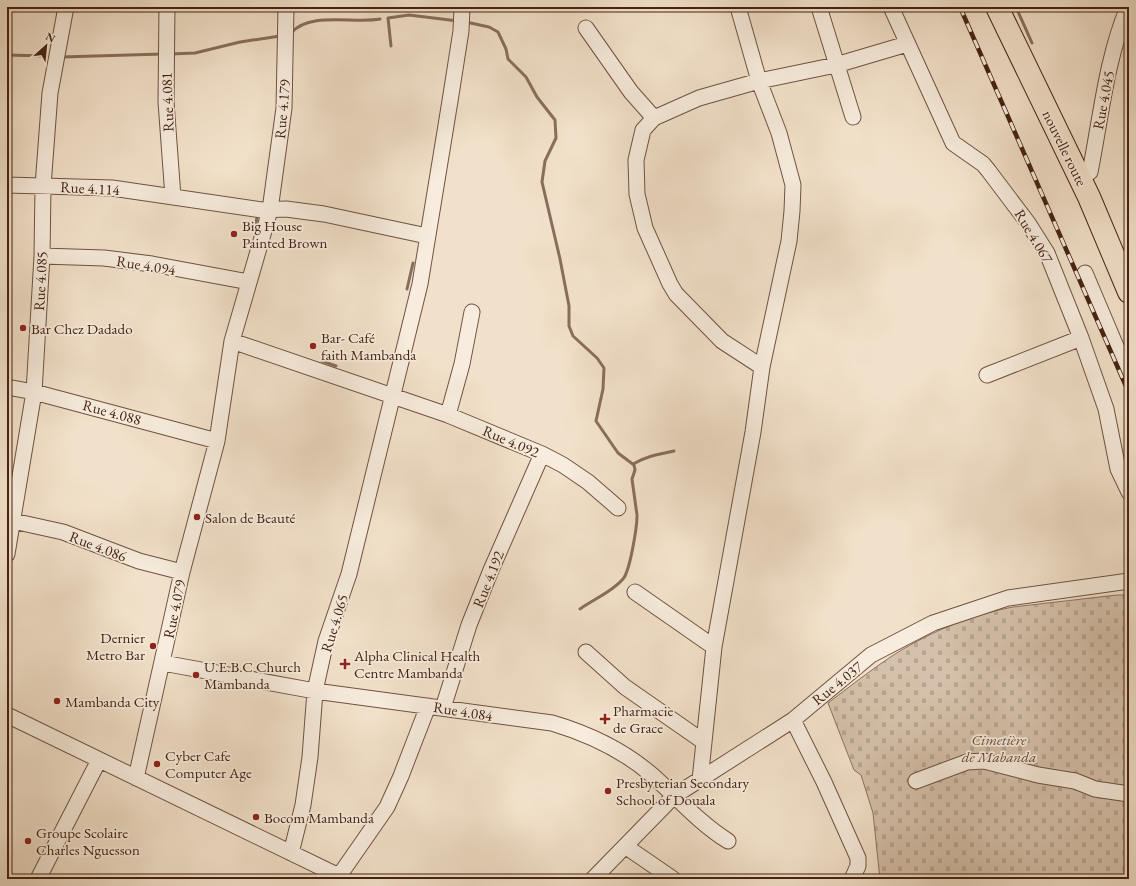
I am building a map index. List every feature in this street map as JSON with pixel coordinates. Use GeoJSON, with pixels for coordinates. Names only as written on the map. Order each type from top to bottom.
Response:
{"type":"FeatureCollection","features":[{"type":"Feature","properties":{"kind":"highway","name":"nouvelle route"},"geometry":{"type":"LineString","coordinates":[[997,7],[1089,197],[1129,292]]}},
{"type":"Feature","properties":{"kind":"highway","name":"nouvelle route"},"geometry":{"type":"LineString","coordinates":[[1011,7],[1090,172],[1129,258]]}},
{"type":"Feature","properties":{"kind":"street","name":"Rue 4.085"},"geometry":{"type":"LineString","coordinates":[[7,554],[34,392],[42,256],[43,186],[50,93],[66,7]]}},
{"type":"Feature","properties":{"kind":"street","name":"Rue 4.081"},"geometry":{"type":"LineString","coordinates":[[166,7],[166,102],[173,197]]}},
{"type":"Feature","properties":{"kind":"street","name":"Rue 4.179"},"geometry":{"type":"LineString","coordinates":[[232,341],[270,210],[284,108],[286,7]]}},
{"type":"Feature","properties":{"kind":"street","name":"Rue 4.065"},"geometry":{"type":"LineString","coordinates":[[291,853],[303,805],[310,757],[315,691],[326,641],[349,574],[420,284],[452,93],[461,31],[462,7]]}},
{"type":"Feature","properties":{"kind":"street"},"geometry":{"type":"LineString","coordinates":[[700,780],[714,647],[753,432],[762,367],[788,241],[792,211],[793,185],[779,133],[759,81],[738,7]]}},
{"type":"Feature","properties":{"kind":"street"},"geometry":{"type":"LineString","coordinates":[[819,7],[853,117]]}},
{"type":"Feature","properties":{"kind":"street","name":"Rue 4.067"},"geometry":{"type":"LineString","coordinates":[[891,7],[953,143],[983,164],[1028,223],[1047,253],[1081,338],[1106,409],[1118,469],[1129,492]]}},
{"type":"Feature","properties":{"kind":"street","name":"Rue 4.045"},"geometry":{"type":"LineString","coordinates":[[1090,172],[1105,85],[1120,26],[1128,7]]}},
{"type":"Feature","properties":{"kind":"street"},"geometry":{"type":"LineString","coordinates":[[586,28],[631,92],[654,118]]}},
{"type":"Feature","properties":{"kind":"street"},"geometry":{"type":"LineString","coordinates":[[762,367],[722,341],[676,294],[645,228],[637,194],[636,160],[643,130],[654,118],[699,98],[759,81],[836,65],[907,44]]}},
{"type":"Feature","properties":{"kind":"street","name":"Rue 4.114"},"geometry":{"type":"LineString","coordinates":[[7,185],[112,188],[270,210],[286,209],[324,214],[427,236]]}},
{"type":"Feature","properties":{"kind":"street","name":"Rue 4.094"},"geometry":{"type":"LineString","coordinates":[[42,256],[104,258],[152,264],[249,282]]}},
{"type":"Feature","properties":{"kind":"street"},"geometry":{"type":"LineString","coordinates":[[1085,273],[1129,377]]}},
{"type":"Feature","properties":{"kind":"street"},"geometry":{"type":"LineString","coordinates":[[448,415],[462,364],[472,312]]}},
{"type":"Feature","properties":{"kind":"street"},"geometry":{"type":"LineString","coordinates":[[987,374],[1081,338]]}},
{"type":"Feature","properties":{"kind":"street","name":"Rue 4.092"},"geometry":{"type":"LineString","coordinates":[[232,341],[448,415],[542,454],[563,465],[588,482],[618,508]]}},
{"type":"Feature","properties":{"kind":"street","name":"Rue 4.079"},"geometry":{"type":"LineString","coordinates":[[136,778],[163,663],[182,572],[217,441],[232,341]]}},
{"type":"Feature","properties":{"kind":"street","name":"Rue 4.088"},"geometry":{"type":"LineString","coordinates":[[7,387],[34,392],[217,441]]}},
{"type":"Feature","properties":{"kind":"street","name":"Rue 4.192"},"geometry":{"type":"LineString","coordinates":[[443,708],[470,625],[491,570],[542,454]]}},
{"type":"Feature","properties":{"kind":"street","name":"Rue 4.086"},"geometry":{"type":"LineString","coordinates":[[13,521],[62,532],[139,561],[182,572]]}},
{"type":"Feature","properties":{"kind":"street","name":"Rue 4.037"},"geometry":{"type":"LineString","coordinates":[[593,879],[674,796],[793,720],[871,656],[933,623],[1008,598],[1129,581]]}},
{"type":"Feature","properties":{"kind":"street"},"geometry":{"type":"LineString","coordinates":[[635,592],[714,647]]}},
{"type":"Feature","properties":{"kind":"street"},"geometry":{"type":"LineString","coordinates":[[586,652],[625,687],[704,742]]}},
{"type":"Feature","properties":{"kind":"street","name":"Rue 4.084"},"geometry":{"type":"LineString","coordinates":[[163,663],[315,691],[552,723],[581,731],[612,747],[651,774],[712,831],[728,841]]}},
{"type":"Feature","properties":{"kind":"street"},"geometry":{"type":"LineString","coordinates":[[7,715],[342,878],[387,807],[401,776],[428,706]]}},
{"type":"Feature","properties":{"kind":"street"},"geometry":{"type":"LineString","coordinates":[[793,720],[824,782],[858,858],[858,866],[852,879]]}},
{"type":"Feature","properties":{"kind":"street"},"geometry":{"type":"LineString","coordinates":[[38,879],[99,760]]}},
{"type":"Feature","properties":{"kind":"street"},"geometry":{"type":"LineString","coordinates":[[916,781],[967,762],[984,761],[1038,775],[1075,781],[1095,789],[1129,794]]}},
{"type":"Feature","properties":{"kind":"street"},"geometry":{"type":"LineString","coordinates":[[625,846],[673,879]]}},
{"type":"Feature","properties":{"kind":"green space","name":"Cimetière de Mabanda"},"geometry":{"type":"Polygon","coordinates":[[[1117,595],[1129,595],[1129,879],[880,879],[873,813],[861,775],[854,770],[828,703],[873,669],[903,649],[933,633],[964,620],[1013,607],[1117,595]]]}},
{"type":"Feature","properties":{"kind":"waterway"},"geometry":{"type":"LineString","coordinates":[[1016,7],[1032,43]]}},
{"type":"Feature","properties":{"kind":"waterway"},"geometry":{"type":"LineString","coordinates":[[391,46],[388,18],[409,15],[458,21]]}},
{"type":"Feature","properties":{"kind":"waterway"},"geometry":{"type":"LineString","coordinates":[[291,33],[299,26],[309,22],[321,20],[380,19]]}},
{"type":"Feature","properties":{"kind":"waterway"},"geometry":{"type":"LineString","coordinates":[[466,22],[489,27],[498,32],[506,49],[508,59],[526,77],[537,97],[555,120],[556,138],[545,161],[542,182],[560,259],[569,306],[569,326],[573,336],[597,358],[604,368],[603,389],[596,421],[618,453],[634,465],[635,470],[632,479],[637,515]]}},
{"type":"Feature","properties":{"kind":"waterway"},"geometry":{"type":"LineString","coordinates":[[170,54],[195,53],[240,42],[280,36]]}},
{"type":"Feature","properties":{"kind":"waterway"},"geometry":{"type":"LineString","coordinates":[[61,57],[163,54]]}},
{"type":"Feature","properties":{"kind":"waterway"},"geometry":{"type":"LineString","coordinates":[[7,55],[46,56]]}},
{"type":"Feature","properties":{"kind":"waterway"},"geometry":{"type":"LineString","coordinates":[[254,230],[258,214]]}},
{"type":"Feature","properties":{"kind":"waterway"},"geometry":{"type":"LineString","coordinates":[[407,289],[413,263]]}},
{"type":"Feature","properties":{"kind":"waterway"},"geometry":{"type":"LineString","coordinates":[[322,361],[336,366]]}},
{"type":"Feature","properties":{"kind":"waterway"},"geometry":{"type":"LineString","coordinates":[[633,464],[648,457],[674,451]]}},
{"type":"Feature","properties":{"kind":"waterway"},"geometry":{"type":"LineString","coordinates":[[580,609],[608,592],[623,579],[631,558],[637,516]]}},
{"type":"Feature","properties":{"kind":"railway"},"geometry":{"type":"LineString","coordinates":[[960,7],[1129,393]]}},
{"type":"Feature","properties":{"kind":"place","name":"Big House Painted Brown"},"geometry":{"type":"Point","coordinates":[234,234]}},
{"type":"Feature","properties":{"kind":"place","name":"Bar Chez Dadado"},"geometry":{"type":"Point","coordinates":[23,328]}},
{"type":"Feature","properties":{"kind":"place","name":"Bar- Café faith Mambanda"},"geometry":{"type":"Point","coordinates":[313,346]}},
{"type":"Feature","properties":{"kind":"place","name":"Salon de Beauté"},"geometry":{"type":"Point","coordinates":[197,517]}},
{"type":"Feature","properties":{"kind":"place","name":"Dernier Metro Bar"},"geometry":{"type":"Point","coordinates":[153,646]}},
{"type":"Feature","properties":{"kind":"place","name":"Alpha Clinical Health Centre Mambanda"},"geometry":{"type":"Point","coordinates":[345,664]}},
{"type":"Feature","properties":{"kind":"place","name":"U.E.B.C Church Mambanda"},"geometry":{"type":"Point","coordinates":[196,675]}},
{"type":"Feature","properties":{"kind":"place","name":"Mambanda City"},"geometry":{"type":"Point","coordinates":[57,701]}},
{"type":"Feature","properties":{"kind":"place","name":"Pharmacie de Grace"},"geometry":{"type":"Point","coordinates":[605,719]}},
{"type":"Feature","properties":{"kind":"place","name":"Cyber Cafe Computer Age"},"geometry":{"type":"Point","coordinates":[157,764]}},
{"type":"Feature","properties":{"kind":"place","name":"Presbyterian Secondary School of Douala"},"geometry":{"type":"Point","coordinates":[608,791]}},
{"type":"Feature","properties":{"kind":"place","name":"Bocom Mambanda"},"geometry":{"type":"Point","coordinates":[256,817]}},
{"type":"Feature","properties":{"kind":"place","name":"Groupe Scolaire Charles Nguesson"},"geometry":{"type":"Point","coordinates":[28,841]}}]}
